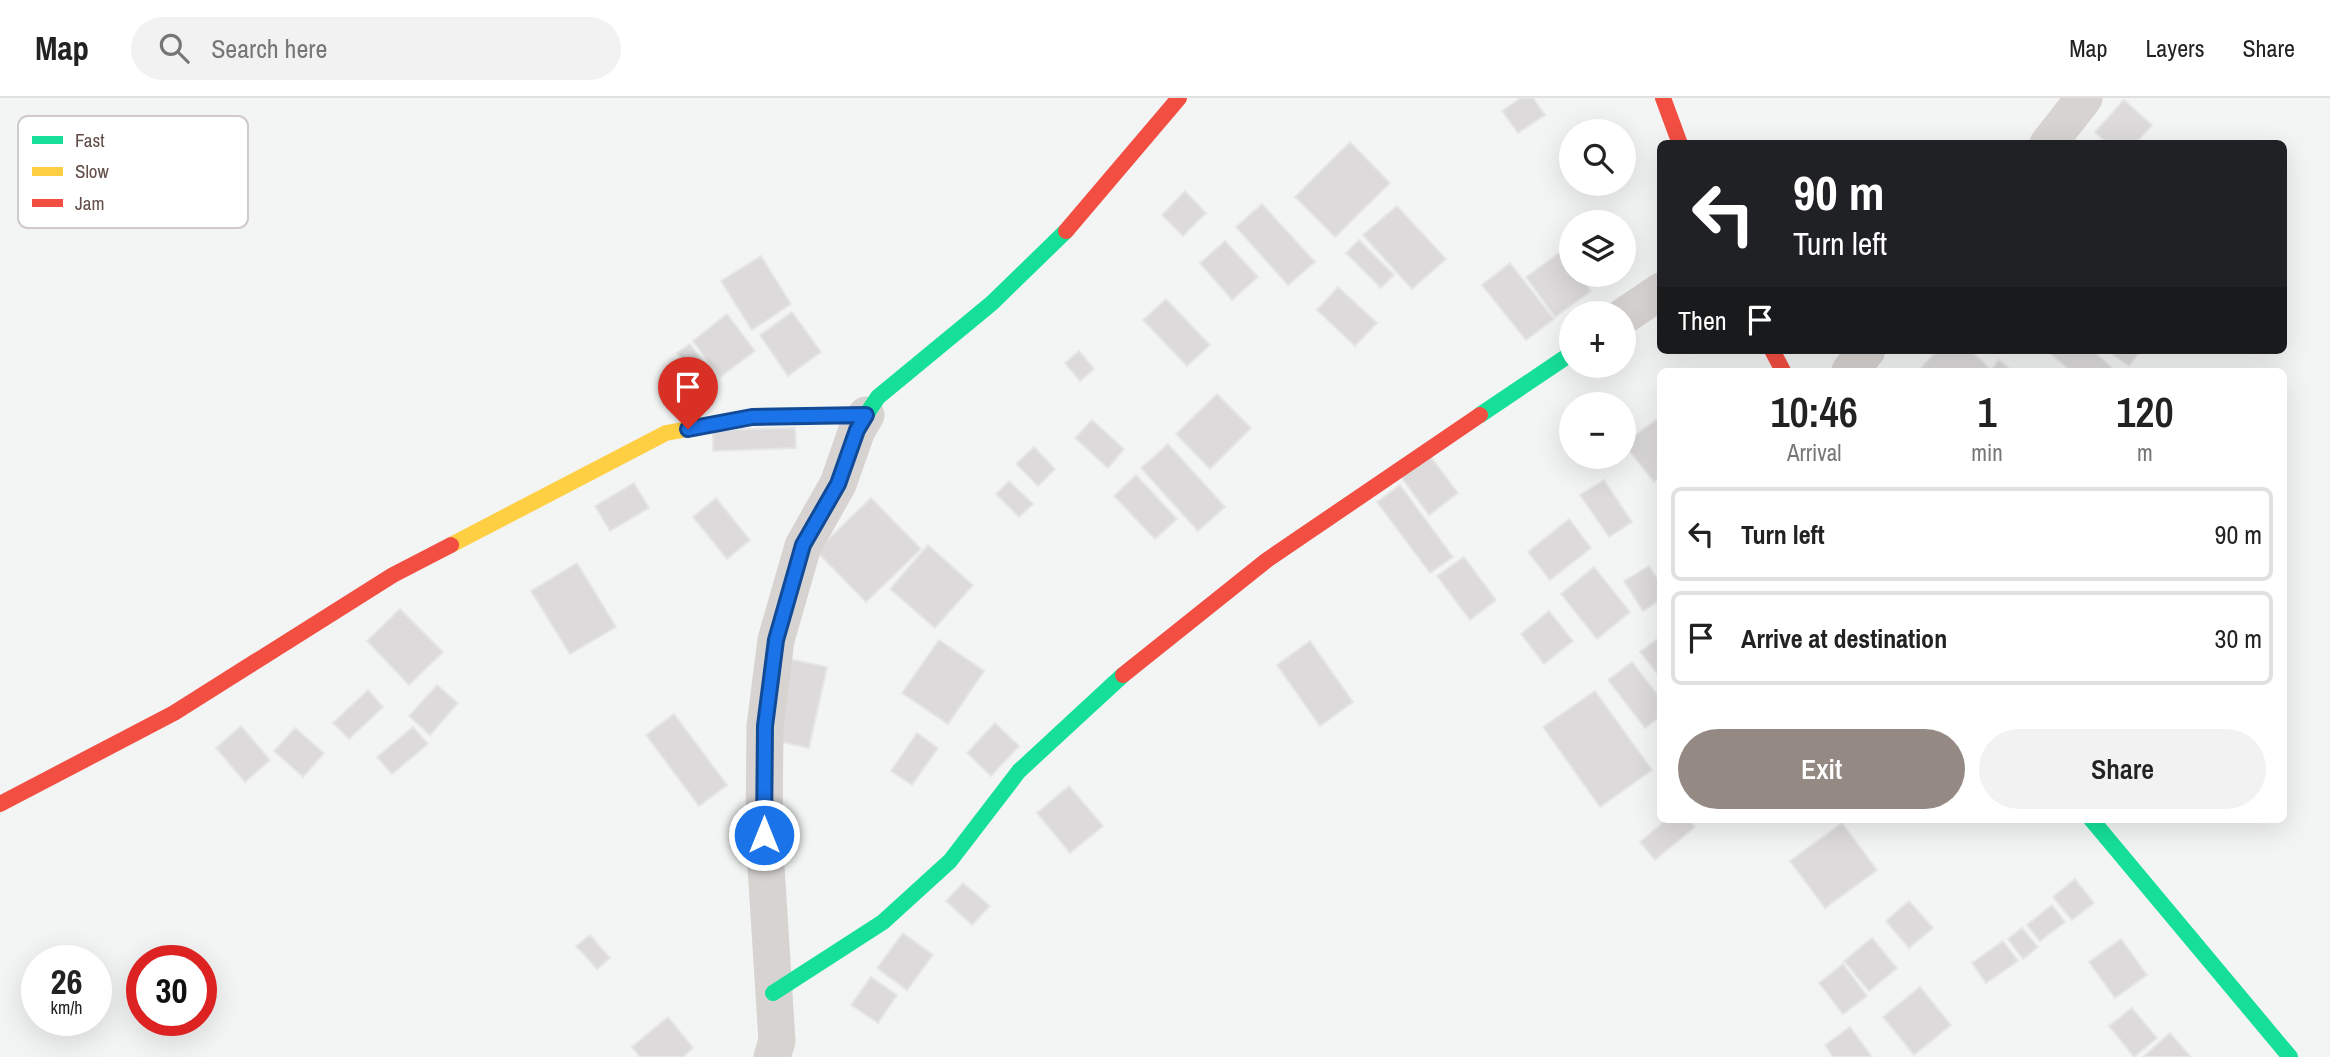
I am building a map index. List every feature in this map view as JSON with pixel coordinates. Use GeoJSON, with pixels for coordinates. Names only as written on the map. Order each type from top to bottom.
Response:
{"type":"FeatureCollection","features":[{"type":"Feature","properties":{"kind":"street"},"geometry":{"type":"LineString","coordinates":[[772,1057],[777,1041],[764,822],[765,726],[776,640],[803,545],[838,484],[857,430],[878,397],[992,303],[1069,228],[1179,98]]}},
{"type":"Feature","properties":{"kind":"street"},"geometry":{"type":"LineString","coordinates":[[1663,98],[1679,140]]}},
{"type":"Feature","properties":{"kind":"street"},"geometry":{"type":"LineString","coordinates":[[2051,140],[2084,98]]}},
{"type":"Feature","properties":{"kind":"street"},"geometry":{"type":"LineString","coordinates":[[1636,308],[1657,294]]}},
{"type":"Feature","properties":{"kind":"street"},"geometry":{"type":"LineString","coordinates":[[1852,368],[1864,354]]}},
{"type":"Feature","properties":{"kind":"street"},"geometry":{"type":"LineString","coordinates":[[773,993],[883,922],[902,905],[950,861],[1019,771],[1136,663],[1267,560],[1559,362]]}},
{"type":"Feature","properties":{"kind":"street"},"geometry":{"type":"LineString","coordinates":[[0,804],[174,713],[393,575],[666,433],[752,417],[866,415]]}},
{"type":"Feature","properties":{"kind":"street"},"geometry":{"type":"LineString","coordinates":[[2094,823],[2290,1057]]}},
{"type":"Feature","properties":{"kind":"building"},"geometry":{"type":"Polygon","coordinates":[[[1521,98],[1533,98],[1545,115],[1518,133],[1502,111],[1521,98]]]}},
{"type":"Feature","properties":{"kind":"building"},"geometry":{"type":"Polygon","coordinates":[[[2124,100],[2152,125],[2139,140],[2104,140],[2095,132],[2124,100]]]}},
{"type":"Feature","properties":{"kind":"building"},"geometry":{"type":"Polygon","coordinates":[[[1350,142],[1390,183],[1335,237],[1295,197],[1350,142]]]}},
{"type":"Feature","properties":{"kind":"building"},"geometry":{"type":"Polygon","coordinates":[[[1185,191],[1206,213],[1183,236],[1162,215],[1185,191]]]}},
{"type":"Feature","properties":{"kind":"building"},"geometry":{"type":"Polygon","coordinates":[[[1262,204],[1315,262],[1288,285],[1236,227],[1262,204]]]}},
{"type":"Feature","properties":{"kind":"building"},"geometry":{"type":"Polygon","coordinates":[[[1397,206],[1446,259],[1412,289],[1363,235],[1397,206]]]}},
{"type":"Feature","properties":{"kind":"building"},"geometry":{"type":"Polygon","coordinates":[[[1359,240],[1394,275],[1381,288],[1346,253],[1359,240]]]}},
{"type":"Feature","properties":{"kind":"building"},"geometry":{"type":"Polygon","coordinates":[[[1225,241],[1258,277],[1232,300],[1200,263],[1225,241]]]}},
{"type":"Feature","properties":{"kind":"building"},"geometry":{"type":"Polygon","coordinates":[[[1559,253],[1559,287],[1588,287],[1591,291],[1577,301],[1559,301],[1559,314],[1555,317],[1526,277],[1559,253]]]}},
{"type":"Feature","properties":{"kind":"building"},"geometry":{"type":"Polygon","coordinates":[[[761,256],[791,304],[752,330],[721,281],[761,256]]]}},
{"type":"Feature","properties":{"kind":"building"},"geometry":{"type":"Polygon","coordinates":[[[1510,263],[1554,319],[1526,340],[1482,285],[1510,263]]]}},
{"type":"Feature","properties":{"kind":"building"},"geometry":{"type":"Polygon","coordinates":[[[1338,287],[1377,323],[1355,346],[1317,310],[1338,287]]]}},
{"type":"Feature","properties":{"kind":"building"},"geometry":{"type":"Polygon","coordinates":[[[1166,299],[1210,345],[1187,366],[1143,320],[1166,299]]]}},
{"type":"Feature","properties":{"kind":"building"},"geometry":{"type":"Polygon","coordinates":[[[792,312],[821,352],[788,376],[760,335],[792,312]]]}},
{"type":"Feature","properties":{"kind":"building"},"geometry":{"type":"Polygon","coordinates":[[[727,314],[755,351],[720,377],[693,341],[727,314]]]}},
{"type":"Feature","properties":{"kind":"building"},"geometry":{"type":"Polygon","coordinates":[[[690,344],[704,363],[690,372],[677,353],[690,344]]]}},
{"type":"Feature","properties":{"kind":"building"},"geometry":{"type":"Polygon","coordinates":[[[1079,351],[1094,369],[1080,381],[1065,363],[1079,351]]]}},
{"type":"Feature","properties":{"kind":"building"},"geometry":{"type":"Polygon","coordinates":[[[1934,354],[1974,354],[1988,367],[1987,368],[1921,368],[1934,354]]]}},
{"type":"Feature","properties":{"kind":"building"},"geometry":{"type":"Polygon","coordinates":[[[2051,354],[2096,354],[2111,367],[2110,368],[2067,368],[2051,354]]]}},
{"type":"Feature","properties":{"kind":"building"},"geometry":{"type":"Polygon","coordinates":[[[2112,354],[2138,354],[2129,366],[2112,354]]]}},
{"type":"Feature","properties":{"kind":"building"},"geometry":{"type":"Polygon","coordinates":[[[1999,360],[2008,368],[1992,368],[1999,360]]]}},
{"type":"Feature","properties":{"kind":"building"},"geometry":{"type":"Polygon","coordinates":[[[1217,394],[1251,428],[1210,469],[1176,434],[1217,394]]]}},
{"type":"Feature","properties":{"kind":"building"},"geometry":{"type":"Polygon","coordinates":[[[1657,419],[1657,480],[1654,482],[1636,459],[1636,435],[1657,419]]]}},
{"type":"Feature","properties":{"kind":"building"},"geometry":{"type":"Polygon","coordinates":[[[1092,420],[1124,449],[1108,468],[1075,438],[1092,420]]]}},
{"type":"Feature","properties":{"kind":"building"},"geometry":{"type":"Polygon","coordinates":[[[795,428],[796,448],[713,451],[713,430],[795,428]]]}},
{"type":"Feature","properties":{"kind":"building"},"geometry":{"type":"Polygon","coordinates":[[[1168,444],[1225,507],[1198,531],[1141,468],[1168,444]]]}},
{"type":"Feature","properties":{"kind":"building"},"geometry":{"type":"Polygon","coordinates":[[[1034,447],[1055,469],[1038,486],[1016,464],[1034,447]]]}},
{"type":"Feature","properties":{"kind":"building"},"geometry":{"type":"Polygon","coordinates":[[[1430,456],[1458,493],[1429,515],[1401,477],[1430,456]]]}},
{"type":"Feature","properties":{"kind":"building"},"geometry":{"type":"Polygon","coordinates":[[[1136,475],[1177,519],[1155,539],[1114,496],[1136,475]]]}},
{"type":"Feature","properties":{"kind":"building"},"geometry":{"type":"Polygon","coordinates":[[[1604,480],[1632,522],[1609,537],[1580,495],[1604,480]]]}},
{"type":"Feature","properties":{"kind":"building"},"geometry":{"type":"Polygon","coordinates":[[[1009,481],[1033,504],[1019,517],[996,494],[1009,481]]]}},
{"type":"Feature","properties":{"kind":"building"},"geometry":{"type":"Polygon","coordinates":[[[634,483],[649,508],[610,531],[595,506],[634,483]]]}},
{"type":"Feature","properties":{"kind":"building"},"geometry":{"type":"Polygon","coordinates":[[[1400,485],[1453,557],[1430,573],[1377,502],[1400,485]]]}},
{"type":"Feature","properties":{"kind":"building"},"geometry":{"type":"Polygon","coordinates":[[[716,498],[750,540],[727,559],[693,517],[716,498]]]}},
{"type":"Feature","properties":{"kind":"building"},"geometry":{"type":"Polygon","coordinates":[[[871,498],[921,549],[866,602],[816,551],[871,498]]]}},
{"type":"Feature","properties":{"kind":"building"},"geometry":{"type":"Polygon","coordinates":[[[1569,519],[1591,548],[1550,580],[1528,552],[1569,519]]]}},
{"type":"Feature","properties":{"kind":"building"},"geometry":{"type":"Polygon","coordinates":[[[928,545],[973,585],[935,628],[890,589],[928,545]]]}},
{"type":"Feature","properties":{"kind":"building"},"geometry":{"type":"Polygon","coordinates":[[[1464,557],[1496,600],[1470,620],[1437,576],[1464,557]]]}},
{"type":"Feature","properties":{"kind":"building"},"geometry":{"type":"Polygon","coordinates":[[[577,563],[616,627],[570,654],[531,591],[577,563]]]}},
{"type":"Feature","properties":{"kind":"building"},"geometry":{"type":"Polygon","coordinates":[[[1649,566],[1657,578],[1657,602],[1643,611],[1624,581],[1649,566]]]}},
{"type":"Feature","properties":{"kind":"building"},"geometry":{"type":"Polygon","coordinates":[[[1594,567],[1630,612],[1597,639],[1561,594],[1594,567]]]}},
{"type":"Feature","properties":{"kind":"building"},"geometry":{"type":"Polygon","coordinates":[[[400,609],[443,652],[409,685],[367,641],[400,609]]]}},
{"type":"Feature","properties":{"kind":"building"},"geometry":{"type":"Polygon","coordinates":[[[1549,611],[1573,641],[1544,664],[1521,634],[1549,611]]]}},
{"type":"Feature","properties":{"kind":"building"},"geometry":{"type":"Polygon","coordinates":[[[1657,639],[1657,673],[1640,652],[1657,639]]]}},
{"type":"Feature","properties":{"kind":"building"},"geometry":{"type":"Polygon","coordinates":[[[939,640],[984,671],[948,724],[902,693],[939,640]]]}},
{"type":"Feature","properties":{"kind":"building"},"geometry":{"type":"Polygon","coordinates":[[[1310,641],[1353,702],[1320,726],[1277,665],[1310,641]]]}},
{"type":"Feature","properties":{"kind":"building"},"geometry":{"type":"Polygon","coordinates":[[[790,659],[827,667],[809,748],[772,740],[790,659]]]}},
{"type":"Feature","properties":{"kind":"building"},"geometry":{"type":"Polygon","coordinates":[[[1632,662],[1657,694],[1657,719],[1645,728],[1608,680],[1632,662]]]}},
{"type":"Feature","properties":{"kind":"building"},"geometry":{"type":"Polygon","coordinates":[[[437,685],[458,703],[430,735],[409,716],[437,685]]]}},
{"type":"Feature","properties":{"kind":"building"},"geometry":{"type":"Polygon","coordinates":[[[368,690],[383,707],[349,739],[333,723],[368,690]]]}},
{"type":"Feature","properties":{"kind":"building"},"geometry":{"type":"Polygon","coordinates":[[[1595,691],[1652,770],[1600,807],[1543,727],[1595,691]]]}},
{"type":"Feature","properties":{"kind":"building"},"geometry":{"type":"Polygon","coordinates":[[[674,714],[727,785],[699,806],[646,735],[674,714]]]}},
{"type":"Feature","properties":{"kind":"building"},"geometry":{"type":"Polygon","coordinates":[[[995,723],[1019,746],[991,776],[967,753],[995,723]]]}},
{"type":"Feature","properties":{"kind":"building"},"geometry":{"type":"Polygon","coordinates":[[[241,726],[270,760],[245,782],[216,748],[241,726]]]}},
{"type":"Feature","properties":{"kind":"building"},"geometry":{"type":"Polygon","coordinates":[[[413,727],[428,744],[392,774],[377,757],[413,727]]]}},
{"type":"Feature","properties":{"kind":"building"},"geometry":{"type":"Polygon","coordinates":[[[295,728],[324,753],[303,777],[274,751],[295,728]]]}},
{"type":"Feature","properties":{"kind":"building"},"geometry":{"type":"Polygon","coordinates":[[[917,733],[938,748],[912,785],[891,771],[917,733]]]}},
{"type":"Feature","properties":{"kind":"building"},"geometry":{"type":"Polygon","coordinates":[[[1069,786],[1103,826],[1070,853],[1037,813],[1069,786]]]}},
{"type":"Feature","properties":{"kind":"building"},"geometry":{"type":"Polygon","coordinates":[[[1662,823],[1692,823],[1695,827],[1655,860],[1640,842],[1662,823]]]}},
{"type":"Feature","properties":{"kind":"building"},"geometry":{"type":"Polygon","coordinates":[[[1842,823],[1877,870],[1825,908],[1790,861],[1842,823]]]}},
{"type":"Feature","properties":{"kind":"building"},"geometry":{"type":"Polygon","coordinates":[[[2075,879],[2094,903],[2072,920],[2053,897],[2075,879]]]}},
{"type":"Feature","properties":{"kind":"building"},"geometry":{"type":"Polygon","coordinates":[[[963,883],[990,906],[972,925],[946,901],[963,883]]]}},
{"type":"Feature","properties":{"kind":"building"},"geometry":{"type":"Polygon","coordinates":[[[1909,901],[1933,928],[1909,948],[1886,921],[1909,901]]]}},
{"type":"Feature","properties":{"kind":"building"},"geometry":{"type":"Polygon","coordinates":[[[2052,905],[2065,922],[2040,941],[2027,925],[2052,905]]]}},
{"type":"Feature","properties":{"kind":"building"},"geometry":{"type":"Polygon","coordinates":[[[2022,928],[2038,947],[2023,959],[2008,939],[2022,928]]]}},
{"type":"Feature","properties":{"kind":"building"},"geometry":{"type":"Polygon","coordinates":[[[903,933],[933,955],[907,990],[877,968],[903,933]]]}},
{"type":"Feature","properties":{"kind":"building"},"geometry":{"type":"Polygon","coordinates":[[[590,935],[610,958],[597,969],[576,946],[590,935]]]}},
{"type":"Feature","properties":{"kind":"building"},"geometry":{"type":"Polygon","coordinates":[[[1872,938],[1897,968],[1869,991],[1844,961],[1872,938]]]}},
{"type":"Feature","properties":{"kind":"building"},"geometry":{"type":"Polygon","coordinates":[[[2121,939],[2147,975],[2115,998],[2089,962],[2121,939]]]}},
{"type":"Feature","properties":{"kind":"building"},"geometry":{"type":"Polygon","coordinates":[[[2003,941],[2018,961],[1986,983],[1972,963],[2003,941]]]}},
{"type":"Feature","properties":{"kind":"building"},"geometry":{"type":"Polygon","coordinates":[[[1843,964],[1867,996],[1843,1014],[1819,983],[1843,964]]]}},
{"type":"Feature","properties":{"kind":"building"},"geometry":{"type":"Polygon","coordinates":[[[871,977],[897,995],[878,1023],[851,1005],[871,977]]]}},
{"type":"Feature","properties":{"kind":"building"},"geometry":{"type":"Polygon","coordinates":[[[1920,987],[1951,1025],[1914,1055],[1883,1017],[1920,987]]]}},
{"type":"Feature","properties":{"kind":"building"},"geometry":{"type":"Polygon","coordinates":[[[2132,1008],[2157,1038],[2134,1057],[2109,1026],[2132,1008]]]}},
{"type":"Feature","properties":{"kind":"building"},"geometry":{"type":"Polygon","coordinates":[[[668,1017],[693,1048],[683,1057],[640,1057],[632,1047],[668,1017]]]}},
{"type":"Feature","properties":{"kind":"building"},"geometry":{"type":"Polygon","coordinates":[[[1850,1027],[1872,1057],[1833,1057],[1825,1045],[1850,1027]]]}},
{"type":"Feature","properties":{"kind":"building"},"geometry":{"type":"Polygon","coordinates":[[[2170,1033],[2191,1057],[2143,1057],[2170,1033]]]}},
{"type":"Feature","properties":{"kind":"traffic: fast"},"geometry":{"type":"LineString","coordinates":[[710,425],[752,417],[866,415],[878,397],[992,303],[1066,231]]}},
{"type":"Feature","properties":{"kind":"traffic: fast"},"geometry":{"type":"LineString","coordinates":[[1480,415],[1559,362]]}},
{"type":"Feature","properties":{"kind":"traffic: fast"},"geometry":{"type":"LineString","coordinates":[[773,993],[883,922],[950,861],[1019,771],[1123,675]]}},
{"type":"Feature","properties":{"kind":"traffic: fast"},"geometry":{"type":"LineString","coordinates":[[2094,823],[2290,1057]]}},
{"type":"Feature","properties":{"kind":"traffic: slow"},"geometry":{"type":"LineString","coordinates":[[451,545],[666,433],[710,425]]}},
{"type":"Feature","properties":{"kind":"traffic: jam"},"geometry":{"type":"LineString","coordinates":[[1066,231],[1179,98]]}},
{"type":"Feature","properties":{"kind":"traffic: jam"},"geometry":{"type":"LineString","coordinates":[[1663,98],[1679,140]]}},
{"type":"Feature","properties":{"kind":"traffic: jam"},"geometry":{"type":"LineString","coordinates":[[1774,354],[1781,368]]}},
{"type":"Feature","properties":{"kind":"traffic: jam"},"geometry":{"type":"LineString","coordinates":[[1123,675],[1267,560],[1480,415]]}},
{"type":"Feature","properties":{"kind":"traffic: jam"},"geometry":{"type":"LineString","coordinates":[[0,804],[174,713],[393,575],[451,545]]}},
{"type":"Feature","properties":{"kind":"route"},"geometry":{"type":"LineString","coordinates":[[688,429],[752,417],[866,415],[857,430],[838,484],[803,545],[776,640],[765,726],[764,835]]}}]}
